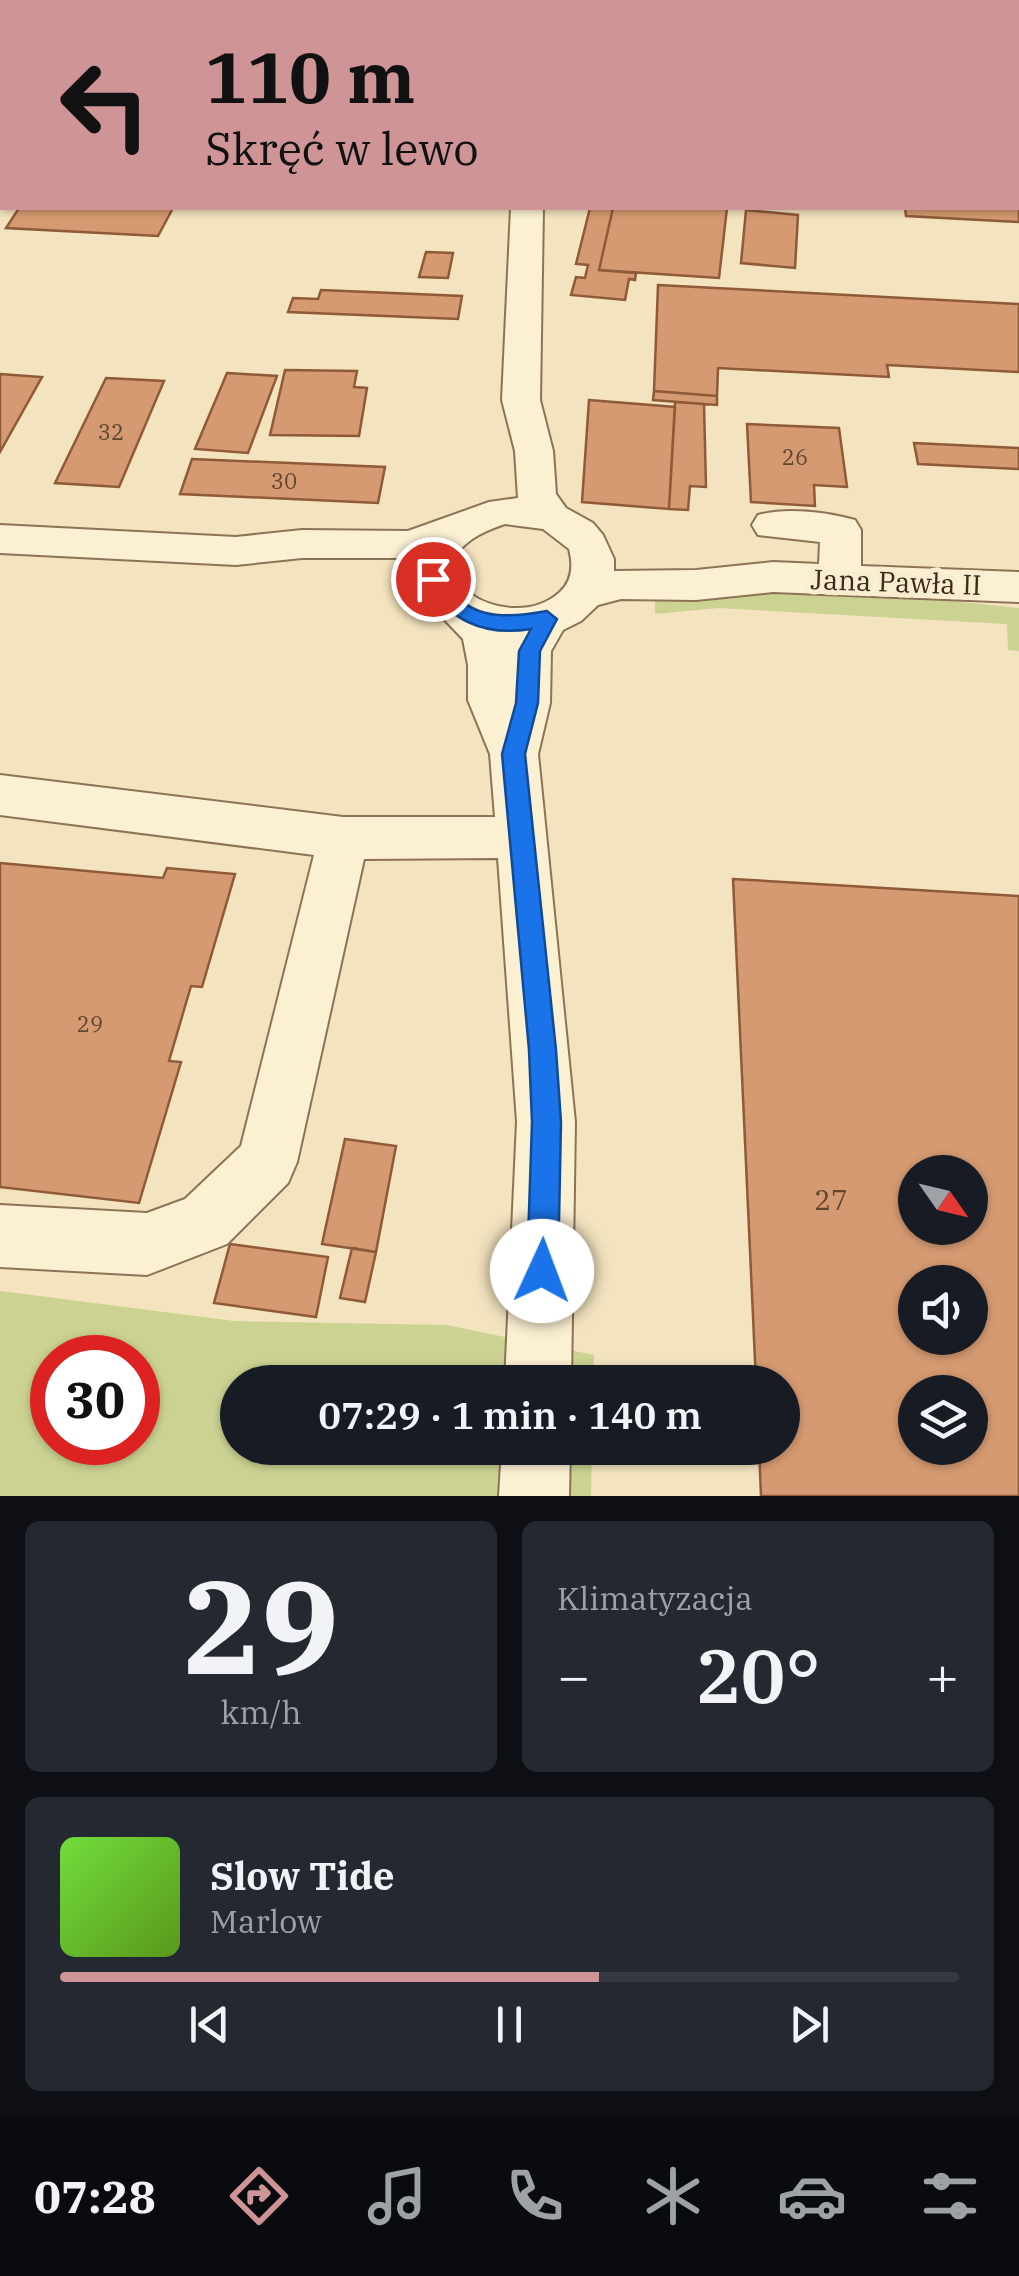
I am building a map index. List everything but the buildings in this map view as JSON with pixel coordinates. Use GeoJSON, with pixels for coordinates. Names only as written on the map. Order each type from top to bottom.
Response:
{"type":"FeatureCollection","features":[{"type":"Feature","properties":{"kind":"street"},"geometry":{"type":"LineString","coordinates":[[527,210],[521,400],[534,451],[536,495],[552,518]]}},
{"type":"Feature","properties":{"kind":"street"},"geometry":{"type":"LineString","coordinates":[[521,400],[503,450],[498,493],[432,557],[453,602],[484,636],[491,666],[491,700],[514,754],[546,1122],[539,1365]]}},
{"type":"Feature","properties":{"kind":"street"},"geometry":{"type":"LineString","coordinates":[[0,539],[236,551],[302,544],[409,545],[465,524],[524,511],[552,518],[580,534],[595,562],[594,578],[587,593],[574,606],[547,619],[499,623],[453,602],[412,575],[285,562],[236,551]]}},
{"type":"Feature","properties":{"kind":"street"},"geometry":{"type":"LineString","coordinates":[[772,525],[841,530],[840,579]]}},
{"type":"Feature","properties":{"kind":"street","name":"Jana Pawła II"},"geometry":{"type":"LineString","coordinates":[[590,547],[641,558],[693,560],[774,576],[1019,587]]}},
{"type":"Feature","properties":{"kind":"street","name":"Jana Pawła II"},"geometry":{"type":"LineString","coordinates":[[587,593],[620,584],[696,585],[774,576]]}},
{"type":"Feature","properties":{"kind":"street"},"geometry":{"type":"LineString","coordinates":[[514,754],[527,703],[529,651],[547,619]]}},
{"type":"Feature","properties":{"kind":"street"},"geometry":{"type":"LineString","coordinates":[[0,794],[343,838],[521,836]]}},
{"type":"Feature","properties":{"kind":"street"},"geometry":{"type":"LineString","coordinates":[[0,1236],[147,1244],[204,1222],[267,1162],[343,838]]}},
{"type":"Feature","properties":{"kind":"street"},"geometry":{"type":"LineString","coordinates":[[534,1496],[535,1465]]}},
{"type":"Feature","properties":{"kind":"green space"},"geometry":{"type":"Polygon","coordinates":[[[655,585],[868,592],[1019,608],[1019,651],[1008,650],[1007,624],[718,608],[655,614],[655,585]]]}},
{"type":"Feature","properties":{"kind":"green space"},"geometry":{"type":"Polygon","coordinates":[[[0,1291],[234,1321],[446,1325],[594,1355],[594,1365],[220,1365],[220,1465],[592,1465],[591,1496],[0,1496],[0,1291]]]}},
{"type":"Feature","properties":{"kind":"route"},"geometry":{"type":"LineString","coordinates":[[433,579],[455,608],[483,620],[515,624],[547,619],[529,651],[527,703],[514,754],[546,1122],[542,1271]]}}]}
